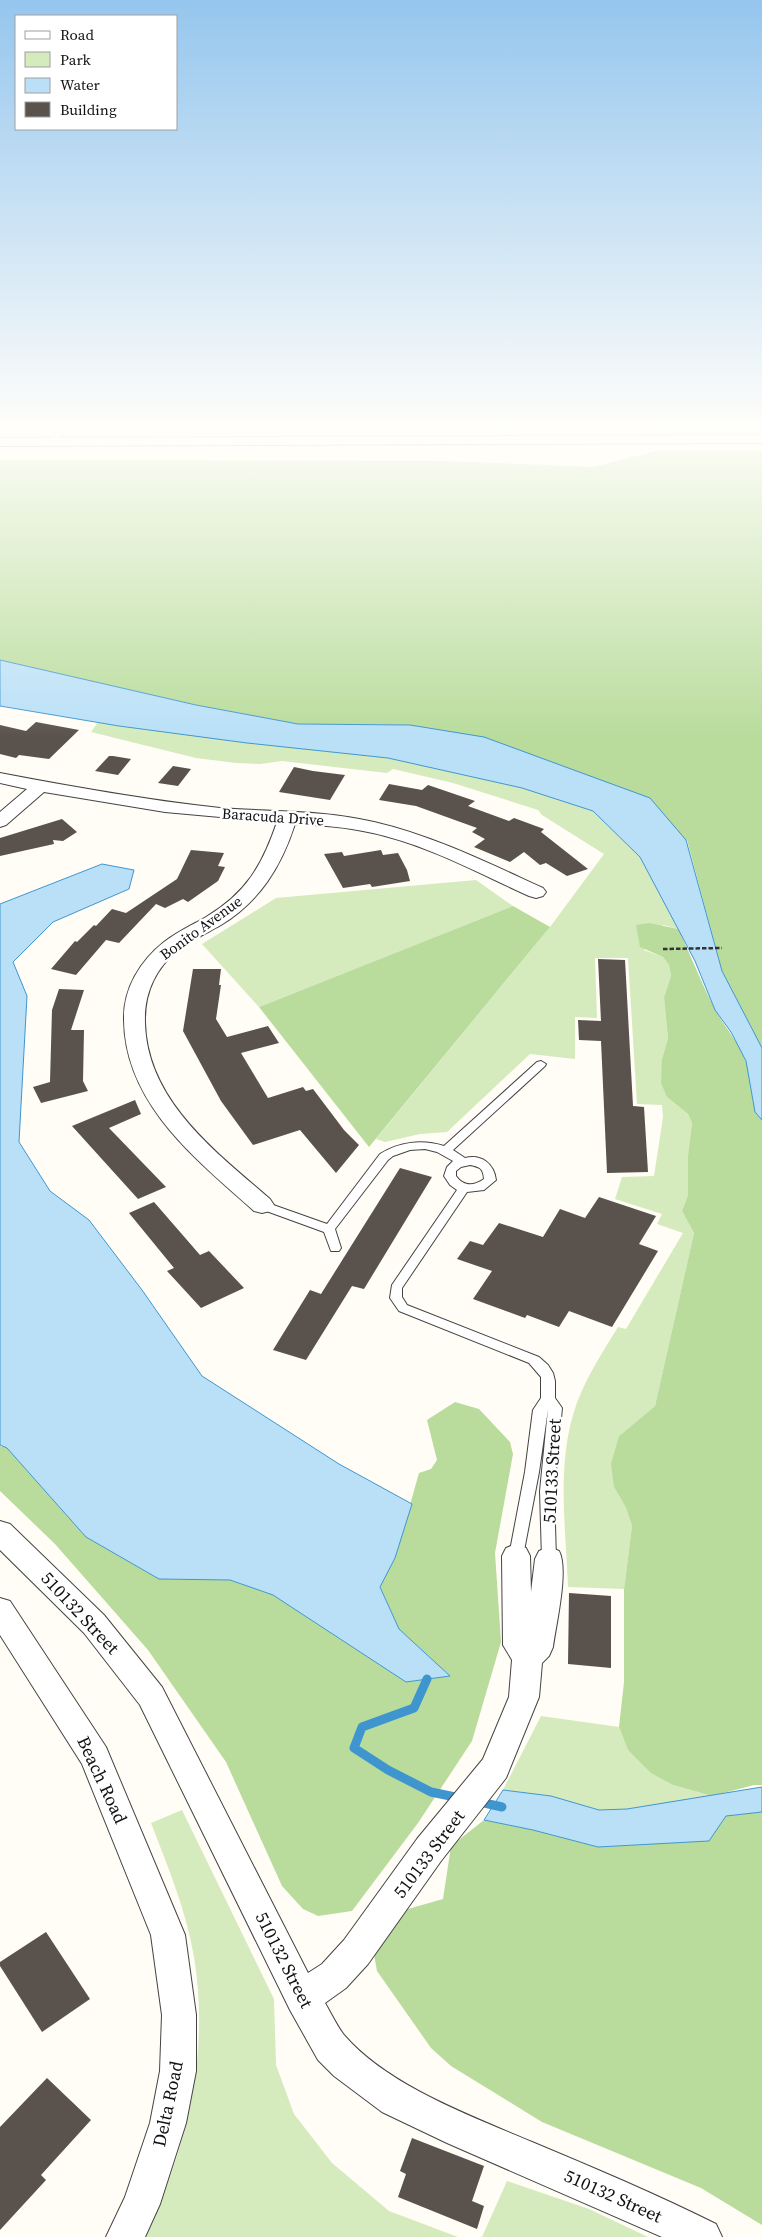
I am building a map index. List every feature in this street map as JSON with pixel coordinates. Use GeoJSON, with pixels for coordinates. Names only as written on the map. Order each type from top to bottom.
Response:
{"type":"FeatureCollection","features":[{"type":"Feature","properties":{"kind":"street","name":"Baracuda Drive"},"geometry":{"type":"LineString","coordinates":[[0,778],[219,813],[356,824],[393,832],[442,850],[536,892]]}},
{"type":"Feature","properties":{"kind":"street"},"geometry":{"type":"LineString","coordinates":[[0,821],[41,786]]}},
{"type":"Feature","properties":{"kind":"street","name":"Bonito Avenue"},"geometry":{"type":"LineString","coordinates":[[262,1205],[181,1128],[153,1092],[137,1052],[133,1018],[136,995],[142,978],[154,962],[171,947],[223,915],[258,885],[269,870],[276,854],[287,818]]}},
{"type":"Feature","properties":{"kind":"street","name":"510132 Street"},"geometry":{"type":"LineString","coordinates":[[0,1532],[94,1624],[151,1696],[302,1998],[331,2047],[347,2063],[396,2098],[460,2130],[649,2211],[703,2237]]}},
{"type":"Feature","properties":{"kind":"street","name":"510133 Street"},"geometry":{"type":"LineString","coordinates":[[302,1998],[334,1976],[356,1952],[429,1850],[495,1768],[524,1697],[527,1658],[518,1645],[516,1556]]}},
{"type":"Feature","properties":{"kind":"street","name":"510133 Street"},"geometry":{"type":"LineString","coordinates":[[527,1658],[538,1647],[549,1559]]}},
{"type":"Feature","properties":{"kind":"street","name":"Beach Road"},"geometry":{"type":"LineString","coordinates":[[0,1610],[95,1757],[168,1935]]}},
{"type":"Feature","properties":{"kind":"street","name":"Delta Road"},"geometry":{"type":"LineString","coordinates":[[125,2237],[141,2204],[168,2123],[178,2071],[179,2015],[168,1935]]}},
{"type":"Feature","properties":{"kind":"lane"},"geometry":{"type":"LineString","coordinates":[[445,1151],[541,1064]]}},
{"type":"Feature","properties":{"kind":"lane"},"geometry":{"type":"LineString","coordinates":[[329,1229],[384,1157],[390,1153],[414,1147],[436,1147],[463,1162]]}},
{"type":"Feature","properties":{"kind":"lane"},"geometry":{"type":"LineString","coordinates":[[470,1161],[484,1165],[491,1175],[490,1180],[479,1188],[464,1188],[456,1185],[451,1180],[449,1175],[450,1169],[463,1162],[470,1161]]}},
{"type":"Feature","properties":{"kind":"lane"},"geometry":{"type":"LineString","coordinates":[[464,1188],[396,1288],[396,1298],[403,1308],[534,1360],[544,1367],[549,1377],[548,1399]]}},
{"type":"Feature","properties":{"kind":"lane"},"geometry":{"type":"LineString","coordinates":[[262,1205],[329,1229]]}},
{"type":"Feature","properties":{"kind":"lane"},"geometry":{"type":"LineString","coordinates":[[329,1229],[336,1248]]}},
{"type":"Feature","properties":{"kind":"lane","name":"510133 Street"},"geometry":{"type":"LineString","coordinates":[[516,1556],[532,1472],[540,1410],[548,1399],[555,1408],[548,1491],[549,1559]]}},
{"type":"Feature","properties":{"kind":"path"},"geometry":{"type":"LineString","coordinates":[[664,949],[722,948]]}},
{"type":"Feature","properties":{"kind":"green space"},"geometry":{"type":"Polygon","coordinates":[[[0,529],[762,529],[762,1048],[722,971],[687,840],[410,725],[298,724],[196,705],[0,660],[0,529]]]}},
{"type":"Feature","properties":{"kind":"green space"},"geometry":{"type":"Polygon","coordinates":[[[98,722],[247,743],[388,758],[522,788],[593,811],[640,857],[678,929],[663,925],[644,950],[663,957],[669,965],[671,976],[664,997],[668,1040],[662,1059],[667,1097],[688,1114],[692,1123],[688,1157],[688,1195],[682,1211],[694,1233],[655,1406],[619,1436],[614,1487],[626,1508],[632,1526],[624,1589],[568,1587],[564,1522],[564,1479],[568,1436],[577,1403],[587,1380],[618,1327],[626,1329],[683,1233],[657,1224],[662,1214],[615,1199],[622,1177],[654,1176],[663,1117],[662,1105],[637,1104],[628,958],[595,958],[597,1018],[575,1017],[575,1059],[530,1054],[447,1132],[420,1134],[385,1142],[376,1139],[550,927],[604,854],[542,815],[538,810],[453,783],[393,769],[387,773],[282,761],[260,764],[196,758],[91,732],[98,722]]]}},
{"type":"Feature","properties":{"kind":"green space"},"geometry":{"type":"Polygon","coordinates":[[[476,880],[513,906],[259,1007],[202,944],[276,898],[476,880]]]}},
{"type":"Feature","properties":{"kind":"green space"},"geometry":{"type":"Polygon","coordinates":[[[513,906],[550,927],[369,1147],[259,1007],[513,906]]]}},
{"type":"Feature","properties":{"kind":"green space"},"geometry":{"type":"Polygon","coordinates":[[[649,923],[678,929],[715,1009],[743,1055],[748,1069],[755,1106],[762,1120],[762,1785],[754,1785],[712,1796],[673,1785],[651,1773],[628,1750],[619,1727],[624,1682],[624,1589],[632,1526],[626,1508],[614,1487],[611,1464],[619,1436],[655,1406],[694,1233],[682,1211],[688,1195],[688,1156],[692,1123],[688,1114],[667,1097],[661,1083],[662,1059],[668,1039],[664,997],[671,976],[669,965],[663,957],[640,947],[636,925],[649,923]]]}},
{"type":"Feature","properties":{"kind":"green space"},"geometry":{"type":"Polygon","coordinates":[[[455,1402],[479,1409],[510,1442],[513,1454],[495,1553],[501,1642],[472,1741],[418,1823],[352,1911],[318,1916],[303,1909],[282,1886],[226,1762],[148,1650],[55,1544],[0,1491],[0,1446],[7,1448],[86,1537],[159,1579],[230,1580],[273,1595],[406,1682],[450,1676],[399,1629],[380,1586],[395,1558],[419,1473],[431,1469],[437,1460],[427,1420],[455,1402]]]}},
{"type":"Feature","properties":{"kind":"green space"},"geometry":{"type":"Polygon","coordinates":[[[541,1716],[619,1727],[628,1750],[673,1785],[712,1796],[627,1809],[599,1810],[551,1796],[503,1790],[541,1716]]]}},
{"type":"Feature","properties":{"kind":"green space"},"geometry":{"type":"Polygon","coordinates":[[[182,1810],[274,1999],[276,2065],[294,2114],[332,2163],[389,2211],[458,2237],[144,2237],[159,2204],[183,2136],[197,2065],[198,1993],[191,1940],[170,1872],[151,1823],[182,1810]]]}},
{"type":"Feature","properties":{"kind":"green space"},"geometry":{"type":"Polygon","coordinates":[[[762,1812],[762,2225],[701,2188],[542,2122],[451,2066],[431,2048],[377,1971],[373,1949],[401,1911],[443,1899],[451,1846],[484,1820],[533,1830],[598,1847],[708,1841],[726,1816],[762,1812]]]}},
{"type":"Feature","properties":{"kind":"green space"},"geometry":{"type":"Polygon","coordinates":[[[507,2181],[589,2209],[648,2237],[482,2237],[507,2181]]]}},
{"type":"Feature","properties":{"kind":"water"},"geometry":{"type":"Polygon","coordinates":[[[0,660],[196,705],[298,724],[410,725],[484,737],[650,798],[686,840],[722,971],[762,1048],[762,1120],[755,1112],[746,1061],[731,1032],[715,1010],[695,961],[640,857],[593,811],[522,788],[388,758],[247,743],[119,726],[0,706],[0,660]]]}},
{"type":"Feature","properties":{"kind":"water"},"geometry":{"type":"Polygon","coordinates":[[[102,864],[134,870],[129,889],[53,922],[13,962],[27,996],[19,1142],[50,1191],[89,1220],[142,1290],[202,1376],[339,1464],[412,1504],[395,1558],[380,1587],[399,1629],[450,1676],[406,1682],[273,1595],[230,1580],[159,1579],[86,1537],[7,1448],[0,1445],[0,904],[102,864]]]}},
{"type":"Feature","properties":{"kind":"water"},"geometry":{"type":"Polygon","coordinates":[[[762,1787],[762,1812],[726,1816],[709,1841],[598,1847],[533,1830],[484,1820],[503,1790],[551,1796],[599,1810],[627,1809],[762,1787]]]}},
{"type":"Feature","properties":{"kind":"building"},"geometry":{"type":"Polygon","coordinates":[[[36,722],[79,730],[49,759],[19,755],[16,758],[0,754],[0,725],[26,731],[36,722]]]}},
{"type":"Feature","properties":{"kind":"building"},"geometry":{"type":"Polygon","coordinates":[[[109,756],[131,759],[118,775],[95,771],[109,756]]]}},
{"type":"Feature","properties":{"kind":"building"},"geometry":{"type":"Polygon","coordinates":[[[173,766],[191,769],[178,786],[158,783],[173,766]]]}},
{"type":"Feature","properties":{"kind":"building"},"geometry":{"type":"Polygon","coordinates":[[[294,767],[345,775],[330,800],[279,792],[294,767]]]}},
{"type":"Feature","properties":{"kind":"building"},"geometry":{"type":"Polygon","coordinates":[[[389,784],[422,790],[428,785],[475,801],[468,806],[509,821],[514,818],[544,829],[541,832],[588,869],[567,876],[546,863],[540,865],[524,852],[510,862],[474,847],[485,839],[472,832],[477,828],[416,806],[379,800],[389,784]]]}},
{"type":"Feature","properties":{"kind":"building"},"geometry":{"type":"Polygon","coordinates":[[[62,819],[77,832],[63,841],[53,840],[54,844],[0,856],[0,838],[62,819]]]}},
{"type":"Feature","properties":{"kind":"building"},"geometry":{"type":"Polygon","coordinates":[[[191,850],[224,853],[218,866],[225,867],[218,881],[188,902],[183,899],[165,908],[156,904],[119,943],[106,940],[76,975],[51,969],[75,941],[77,942],[94,925],[96,926],[112,909],[126,913],[177,879],[191,850]]]}},
{"type":"Feature","properties":{"kind":"building"},"geometry":{"type":"Polygon","coordinates":[[[381,850],[383,855],[398,853],[407,870],[410,881],[372,887],[370,884],[343,888],[324,854],[342,852],[344,856],[381,850]]]}},
{"type":"Feature","properties":{"kind":"building"},"geometry":{"type":"Polygon","coordinates":[[[598,959],[625,960],[633,1106],[644,1107],[648,1172],[607,1173],[601,1041],[579,1040],[578,1020],[601,1021],[598,959]]]}},
{"type":"Feature","properties":{"kind":"building"},"geometry":{"type":"Polygon","coordinates":[[[193,969],[221,969],[219,985],[221,985],[216,1019],[227,1037],[268,1026],[279,1043],[241,1053],[268,1098],[303,1087],[306,1091],[313,1089],[344,1130],[359,1145],[336,1173],[300,1130],[253,1145],[221,1101],[183,1031],[193,969]]]}},
{"type":"Feature","properties":{"kind":"building"},"geometry":{"type":"Polygon","coordinates":[[[59,989],[84,990],[71,1030],[84,1030],[83,1081],[88,1091],[41,1103],[33,1087],[50,1082],[52,1010],[59,989]]]}},
{"type":"Feature","properties":{"kind":"building"},"geometry":{"type":"Polygon","coordinates":[[[135,1100],[141,1114],[109,1128],[166,1187],[138,1199],[72,1126],[135,1100]]]}},
{"type":"Feature","properties":{"kind":"building"},"geometry":{"type":"Polygon","coordinates":[[[400,1168],[432,1177],[364,1289],[352,1286],[306,1360],[273,1350],[310,1290],[321,1294],[400,1168]]]}},
{"type":"Feature","properties":{"kind":"building"},"geometry":{"type":"Polygon","coordinates":[[[599,1197],[656,1216],[639,1244],[658,1251],[612,1327],[569,1311],[559,1327],[527,1315],[525,1318],[473,1299],[492,1271],[457,1259],[470,1241],[483,1245],[499,1223],[543,1237],[560,1209],[585,1218],[599,1197]]]}},
{"type":"Feature","properties":{"kind":"building"},"geometry":{"type":"Polygon","coordinates":[[[154,1202],[200,1255],[209,1251],[244,1288],[201,1308],[167,1271],[174,1268],[129,1213],[154,1202]]]}},
{"type":"Feature","properties":{"kind":"building"},"geometry":{"type":"Polygon","coordinates":[[[569,1593],[611,1596],[611,1668],[568,1664],[569,1593]]]}},
{"type":"Feature","properties":{"kind":"building"},"geometry":{"type":"Polygon","coordinates":[[[46,1932],[90,1999],[42,2032],[0,1966],[0,1962],[46,1932]]]}},
{"type":"Feature","properties":{"kind":"building"},"geometry":{"type":"Polygon","coordinates":[[[47,2078],[91,2120],[41,2175],[46,2180],[0,2230],[0,2127],[47,2078]]]}},
{"type":"Feature","properties":{"kind":"building"},"geometry":{"type":"Polygon","coordinates":[[[412,2138],[484,2166],[472,2201],[484,2206],[477,2229],[398,2197],[406,2174],[400,2171],[412,2138]]]}},
{"type":"Feature","properties":{"kind":"waterway"},"geometry":{"type":"LineString","coordinates":[[427,1679],[414,1708],[362,1727],[354,1748],[388,1770],[431,1792],[460,1798]]}},
{"type":"Feature","properties":{"kind":"waterway"},"geometry":{"type":"LineString","coordinates":[[480,1802],[502,1807]]}}]}
